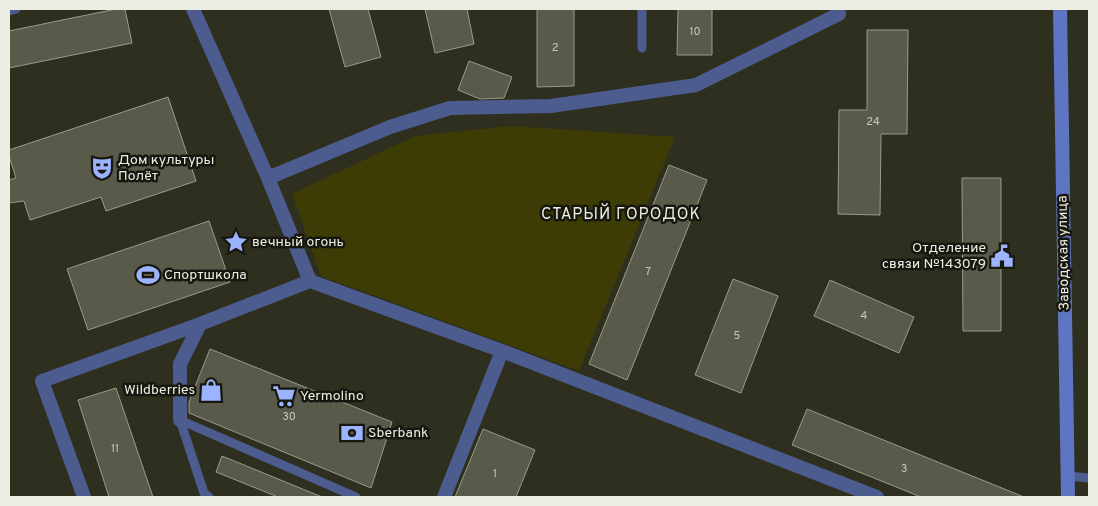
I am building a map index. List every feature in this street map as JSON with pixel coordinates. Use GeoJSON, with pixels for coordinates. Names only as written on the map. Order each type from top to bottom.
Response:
{"type":"FeatureCollection","features":[{"type":"Feature","properties":{"kind":"main road","name":"Заводская улица"},"geometry":{"type":"LineString","coordinates":[[1060,9],[1068,497]]}},
{"type":"Feature","properties":{"kind":"street"},"geometry":{"type":"LineString","coordinates":[[192,9],[268,178],[310,281]]}},
{"type":"Feature","properties":{"kind":"street"},"geometry":{"type":"LineString","coordinates":[[268,178],[390,127],[450,108],[551,106],[696,85],[839,14]]}},
{"type":"Feature","properties":{"kind":"street"},"geometry":{"type":"LineString","coordinates":[[84,497],[42,381],[200,324],[310,281],[502,351],[877,497]]}},
{"type":"Feature","properties":{"kind":"street"},"geometry":{"type":"LineString","coordinates":[[180,420],[180,364],[200,324]]}},
{"type":"Feature","properties":{"kind":"street"},"geometry":{"type":"LineString","coordinates":[[444,497],[502,351]]}},
{"type":"Feature","properties":{"kind":"lane"},"geometry":{"type":"LineString","coordinates":[[9,11],[16,9]]}},
{"type":"Feature","properties":{"kind":"lane"},"geometry":{"type":"LineString","coordinates":[[642,9],[642,48]]}},
{"type":"Feature","properties":{"kind":"lane"},"geometry":{"type":"LineString","coordinates":[[180,420],[204,493],[209,497]]}},
{"type":"Feature","properties":{"kind":"lane"},"geometry":{"type":"LineString","coordinates":[[180,420],[356,497]]}},
{"type":"Feature","properties":{"kind":"lane"},"geometry":{"type":"LineString","coordinates":[[1068,476],[1089,478]]}},
{"type":"Feature","properties":{"kind":"shaded area"},"geometry":{"type":"Polygon","coordinates":[[[511,126],[675,137],[579,371],[321,276],[292,194],[415,136],[511,126]]]}},
{"type":"Feature","properties":{"kind":"building"},"geometry":{"type":"Polygon","coordinates":[[[116,9],[125,9],[132,43],[9,68],[9,31],[116,9]]]}},
{"type":"Feature","properties":{"kind":"building"},"geometry":{"type":"Polygon","coordinates":[[[329,9],[368,9],[381,57],[345,67],[329,9]]]}},
{"type":"Feature","properties":{"kind":"building"},"geometry":{"type":"Polygon","coordinates":[[[425,9],[467,9],[474,44],[435,53],[425,9]]]}},
{"type":"Feature","properties":{"kind":"building"},"geometry":{"type":"Polygon","coordinates":[[[537,9],[574,9],[574,86],[537,87],[537,9]]]}},
{"type":"Feature","properties":{"kind":"building"},"geometry":{"type":"Polygon","coordinates":[[[678,9],[712,9],[712,55],[677,55],[678,9]]]}},
{"type":"Feature","properties":{"kind":"building"},"geometry":{"type":"Polygon","coordinates":[[[867,30],[908,30],[907,134],[881,134],[880,215],[838,214],[839,110],[867,110],[867,30]]]}},
{"type":"Feature","properties":{"kind":"building"},"geometry":{"type":"Polygon","coordinates":[[[469,61],[512,77],[504,98],[480,99],[458,90],[469,61]]]}},
{"type":"Feature","properties":{"kind":"building","name":"Дом культуры Полёт"},"geometry":{"type":"Polygon","coordinates":[[[168,97],[196,181],[106,211],[101,197],[30,220],[24,201],[9,203],[9,180],[16,178],[9,150],[168,97]]]}},
{"type":"Feature","properties":{"kind":"building"},"geometry":{"type":"Polygon","coordinates":[[[669,165],[707,180],[627,380],[589,364],[669,165]]]}},
{"type":"Feature","properties":{"kind":"building"},"geometry":{"type":"Polygon","coordinates":[[[962,178],[1001,178],[1001,331],[963,331],[962,178]]]}},
{"type":"Feature","properties":{"kind":"building","name":"Спортшкола"},"geometry":{"type":"Polygon","coordinates":[[[209,221],[230,282],[88,330],[67,269],[209,221]]]}},
{"type":"Feature","properties":{"kind":"building"},"geometry":{"type":"Polygon","coordinates":[[[733,279],[778,296],[741,393],[695,375],[733,279]]]}},
{"type":"Feature","properties":{"kind":"building"},"geometry":{"type":"Polygon","coordinates":[[[830,280],[914,317],[899,353],[814,316],[830,280]]]}},
{"type":"Feature","properties":{"kind":"building"},"geometry":{"type":"Polygon","coordinates":[[[210,349],[392,422],[371,488],[189,413],[189,402],[210,349]]]}},
{"type":"Feature","properties":{"kind":"building"},"geometry":{"type":"Polygon","coordinates":[[[116,388],[153,497],[109,497],[78,400],[116,388]]]}},
{"type":"Feature","properties":{"kind":"building"},"geometry":{"type":"Polygon","coordinates":[[[807,409],[1024,497],[921,497],[792,445],[807,409]]]}},
{"type":"Feature","properties":{"kind":"building"},"geometry":{"type":"Polygon","coordinates":[[[483,429],[535,450],[516,497],[455,497],[483,429]]]}},
{"type":"Feature","properties":{"kind":"building"},"geometry":{"type":"Polygon","coordinates":[[[222,456],[322,497],[278,497],[216,472],[222,456]]]}},
{"type":"Feature","properties":{"kind":"place","name":"Дом культуры Полёт"},"geometry":{"type":"Point","coordinates":[102,168]}},
{"type":"Feature","properties":{"kind":"place","name":"вечный огонь"},"geometry":{"type":"Point","coordinates":[236,242]}},
{"type":"Feature","properties":{"kind":"place","name":"Отделение связи №143079"},"geometry":{"type":"Point","coordinates":[1002,256]}},
{"type":"Feature","properties":{"kind":"place","name":"Спортшкола"},"geometry":{"type":"Point","coordinates":[148,275]}},
{"type":"Feature","properties":{"kind":"place","name":"Wildberries"},"geometry":{"type":"Point","coordinates":[211,390]}},
{"type":"Feature","properties":{"kind":"place","name":"Yermolino"},"geometry":{"type":"Point","coordinates":[284,396]}},
{"type":"Feature","properties":{"kind":"place","name":"Sberbank"},"geometry":{"type":"Point","coordinates":[352,433]}},
{"type":"Feature","properties":{"kind":"district","name":"СТАРЫЙ ГОРОДОК"},"geometry":{"type":"Point","coordinates":[621,215]}}]}
